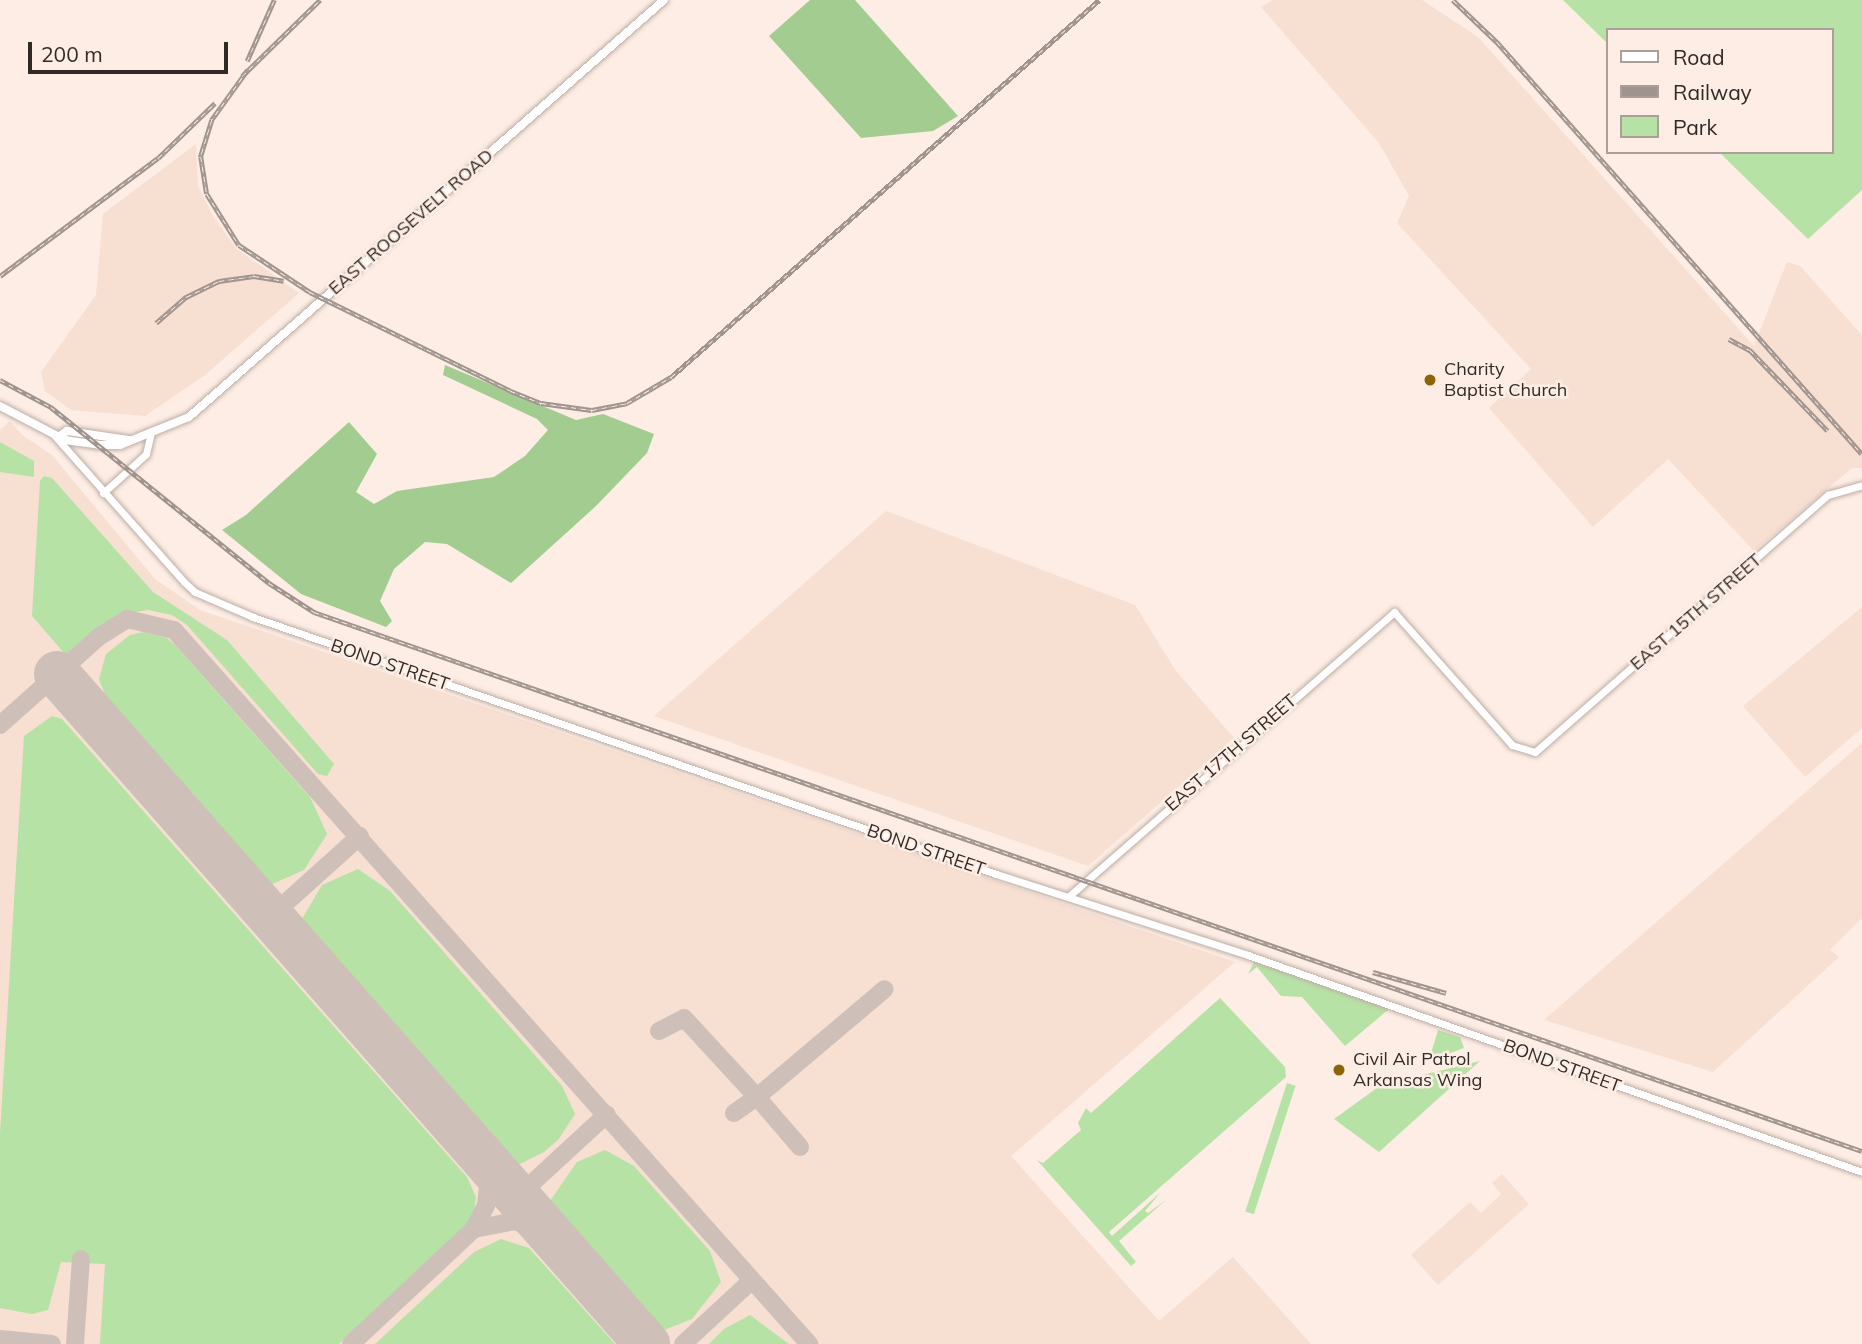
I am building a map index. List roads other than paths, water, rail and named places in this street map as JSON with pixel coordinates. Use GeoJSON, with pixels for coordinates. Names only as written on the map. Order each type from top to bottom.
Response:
{"type":"FeatureCollection","features":[{"type":"Feature","properties":{"kind":"main road","name":"EAST ROOSEVELT ROAD"},"geometry":{"type":"LineString","coordinates":[[0,406],[61,435],[68,431],[128,440],[151,433],[205,405],[664,0]]}},
{"type":"Feature","properties":{"kind":"street","name":"BOND STREET"},"geometry":{"type":"LineString","coordinates":[[51,431],[103,493],[195,592],[253,617],[1069,896],[1862,1172]]}},
{"type":"Feature","properties":{"kind":"street"},"geometry":{"type":"LineString","coordinates":[[103,493],[146,454],[151,433]]}},
{"type":"Feature","properties":{"kind":"street","name":"EAST 15TH STREET"},"geometry":{"type":"LineString","coordinates":[[1395,611],[1512,745],[1535,752],[1828,495],[1862,485]]}},
{"type":"Feature","properties":{"kind":"street","name":"EAST 17TH STREET"},"geometry":{"type":"LineString","coordinates":[[1069,896],[1395,611]]}},
{"type":"Feature","properties":{"kind":"railway"},"geometry":{"type":"LineString","coordinates":[[247,61],[274,0]]}},
{"type":"Feature","properties":{"kind":"railway"},"geometry":{"type":"LineString","coordinates":[[242,76],[320,0]]}},
{"type":"Feature","properties":{"kind":"railway"},"geometry":{"type":"LineString","coordinates":[[248,70],[212,120],[201,157],[207,194],[239,245],[310,292],[511,391],[541,403],[592,410],[627,403],[671,377],[1099,0]]}},
{"type":"Feature","properties":{"kind":"railway"},"geometry":{"type":"LineString","coordinates":[[1453,0],[1497,42],[1862,454]]}},
{"type":"Feature","properties":{"kind":"railway"},"geometry":{"type":"LineString","coordinates":[[0,276],[158,158],[215,103]]}},
{"type":"Feature","properties":{"kind":"railway"},"geometry":{"type":"LineString","coordinates":[[156,323],[186,297],[219,281],[254,276],[284,281]]}},
{"type":"Feature","properties":{"kind":"railway"},"geometry":{"type":"LineString","coordinates":[[1729,339],[1750,350],[1828,431]]}},
{"type":"Feature","properties":{"kind":"railway"},"geometry":{"type":"LineString","coordinates":[[0,380],[51,407],[269,583],[314,612],[1862,1151]]}},
{"type":"Feature","properties":{"kind":"railway"},"geometry":{"type":"LineString","coordinates":[[1373,972],[1446,993]]}},
{"type":"Feature","properties":{"kind":"place","name":"Charity Baptist Church"},"geometry":{"type":"Point","coordinates":[1430,380]}},
{"type":"Feature","properties":{"kind":"place","name":"Civil Air Patrol Arkansas Wing"},"geometry":{"type":"Point","coordinates":[1339,1070]}}]}
